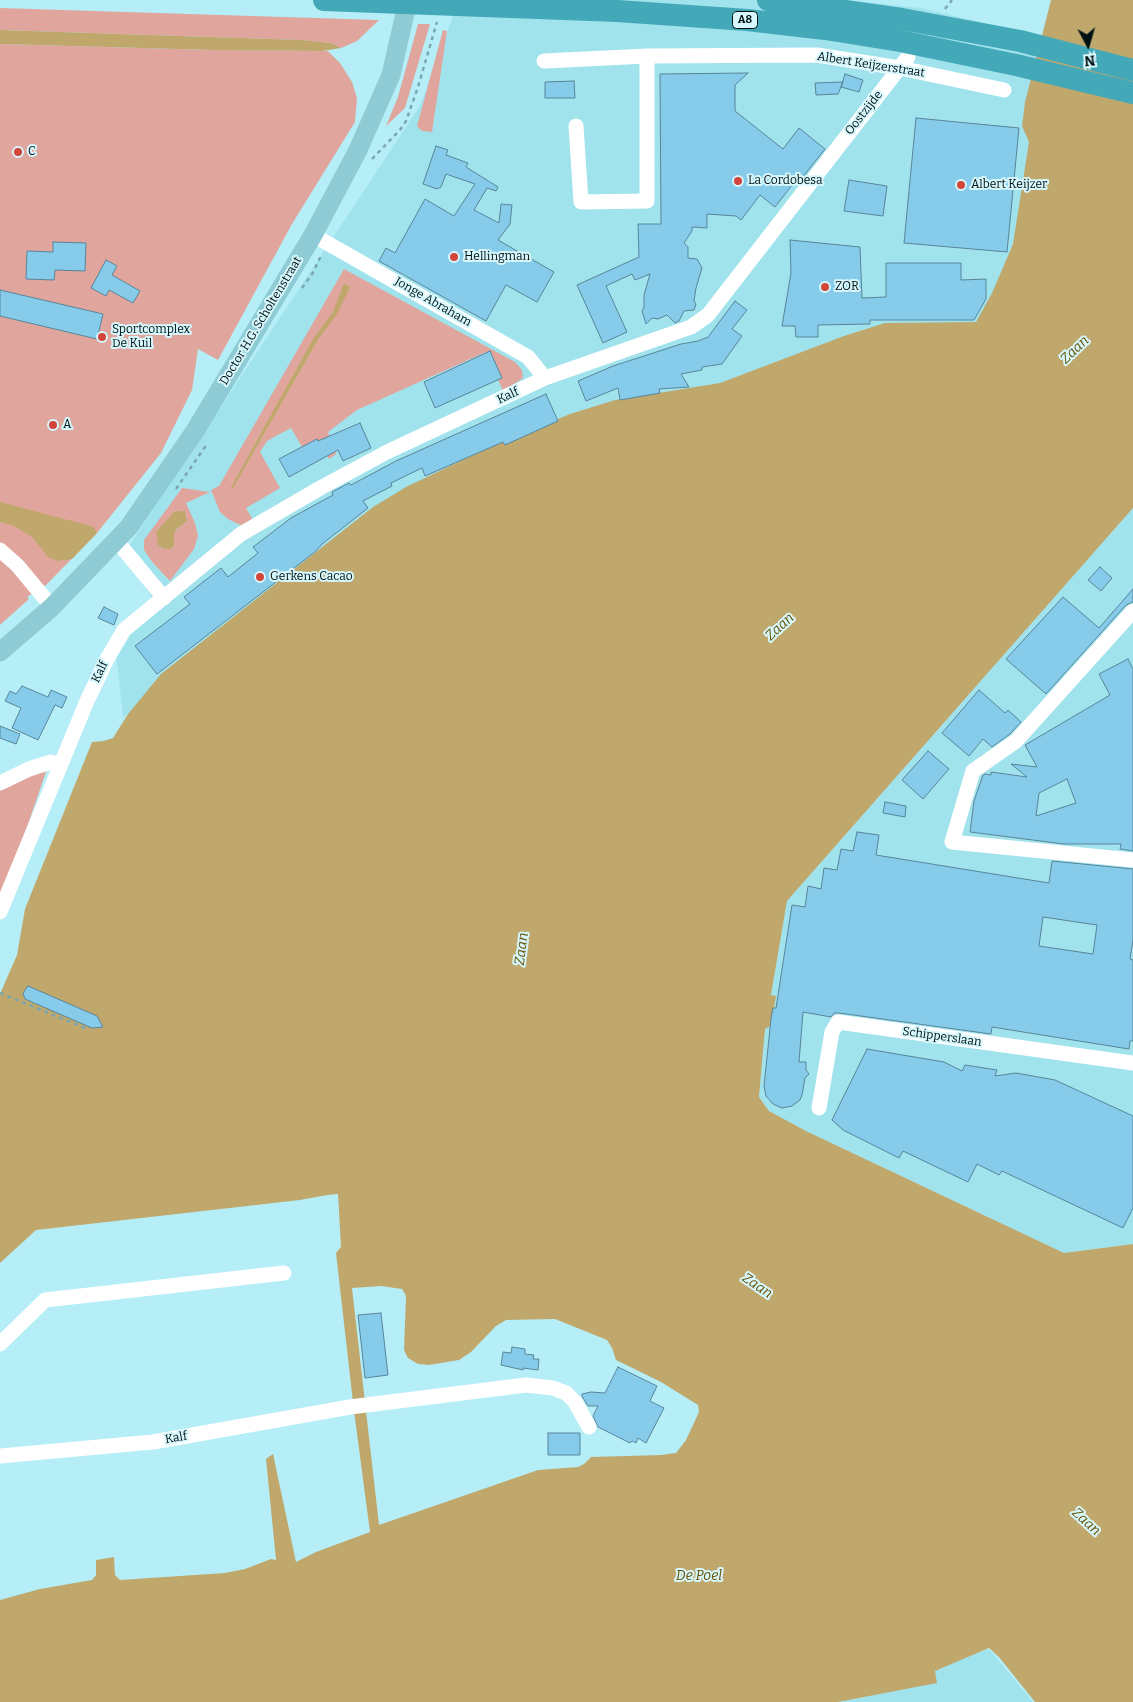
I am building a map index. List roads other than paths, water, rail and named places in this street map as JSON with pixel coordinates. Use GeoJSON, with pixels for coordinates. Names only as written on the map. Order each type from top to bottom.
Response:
{"type":"FeatureCollection","features":[{"type":"Feature","properties":{"kind":"highway","name":"A8"},"geometry":{"type":"LineString","coordinates":[[324,0],[617,11],[747,20],[824,29],[900,41],[1016,65],[1133,93]]}},
{"type":"Feature","properties":{"kind":"highway","name":"A8"},"geometry":{"type":"LineString","coordinates":[[768,0],[902,19],[1020,41],[1133,70]]}},
{"type":"Feature","properties":{"kind":"main road","name":"Doctor H.G. Scholtenstraat"},"geometry":{"type":"LineString","coordinates":[[0,652],[52,607],[129,527],[195,431],[320,239],[391,75],[408,0]]}},
{"type":"Feature","properties":{"kind":"street","name":"Albert Keijzerstraat"},"geometry":{"type":"LineString","coordinates":[[544,60],[647,56],[817,55],[904,62],[1004,90]]}},
{"type":"Feature","properties":{"kind":"street"},"geometry":{"type":"LineString","coordinates":[[576,126],[581,202],[647,201],[647,56]]}},
{"type":"Feature","properties":{"kind":"street","name":"Oostzijde"},"geometry":{"type":"LineString","coordinates":[[821,169],[904,62]]}},
{"type":"Feature","properties":{"kind":"street","name":"Kalf"},"geometry":{"type":"LineString","coordinates":[[0,912],[60,764],[99,676],[124,630],[241,534],[387,452],[546,378],[691,327],[708,315],[821,169]]}},
{"type":"Feature","properties":{"kind":"street","name":"Jonge Abraham"},"geometry":{"type":"LineString","coordinates":[[320,239],[528,357],[546,378]]}},
{"type":"Feature","properties":{"kind":"street"},"geometry":{"type":"LineString","coordinates":[[116,540],[164,598]]}},
{"type":"Feature","properties":{"kind":"street"},"geometry":{"type":"LineString","coordinates":[[0,550],[18,565],[52,607]]}},
{"type":"Feature","properties":{"kind":"street"},"geometry":{"type":"LineString","coordinates":[[1133,611],[1016,741],[973,771],[952,842],[1133,860]]}},
{"type":"Feature","properties":{"kind":"street"},"geometry":{"type":"LineString","coordinates":[[0,783],[29,769],[51,762],[60,764]]}},
{"type":"Feature","properties":{"kind":"street","name":"Schipperslaan"},"geometry":{"type":"LineString","coordinates":[[819,1108],[832,1032],[838,1022],[1133,1063]]}},
{"type":"Feature","properties":{"kind":"street"},"geometry":{"type":"LineString","coordinates":[[0,1344],[45,1300],[284,1273]]}},
{"type":"Feature","properties":{"kind":"street","name":"Kalf"},"geometry":{"type":"LineString","coordinates":[[0,1456],[153,1442],[350,1407],[526,1385],[552,1388],[566,1393],[575,1402],[589,1427]]}},
{"type":"Feature","properties":{"kind":"water"},"geometry":{"type":"Polygon","coordinates":[[[1051,0],[1133,0],[1133,508],[787,901],[771,995],[776,996],[771,1026],[765,1029],[759,1097],[769,1111],[806,1131],[1064,1253],[1133,1244],[1133,1702],[1035,1702],[999,1657],[989,1648],[935,1671],[937,1683],[838,1702],[0,1702],[0,1600],[40,1589],[92,1580],[96,1575],[96,1560],[114,1557],[115,1575],[120,1580],[225,1573],[245,1569],[271,1559],[276,1560],[266,1459],[273,1454],[296,1562],[316,1552],[370,1532],[336,1253],[341,1247],[338,1194],[36,1230],[0,1263],[0,994],[17,955],[25,909],[92,742],[113,738],[128,714],[161,674],[373,507],[406,487],[473,455],[570,414],[615,400],[720,383],[844,336],[885,323],[976,322],[992,293],[1013,244],[1029,142],[1022,126],[1025,102],[1051,0]],[[381,1286],[352,1288],[379,1525],[538,1470],[578,1467],[591,1457],[676,1453],[686,1440],[699,1412],[698,1405],[661,1382],[616,1360],[607,1340],[555,1319],[506,1320],[496,1326],[471,1352],[459,1360],[429,1365],[418,1364],[408,1358],[404,1350],[406,1296],[402,1289],[381,1286]]]}},
{"type":"Feature","properties":{"kind":"water"},"geometry":{"type":"Polygon","coordinates":[[[0,30],[302,40],[331,43],[341,48],[322,51],[213,50],[0,44],[0,30]]]}},
{"type":"Feature","properties":{"kind":"water"},"geometry":{"type":"Polygon","coordinates":[[[344,283],[350,287],[337,314],[319,338],[233,488],[230,489],[313,339],[333,312],[344,283]]]}},
{"type":"Feature","properties":{"kind":"water"},"geometry":{"type":"Polygon","coordinates":[[[0,502],[91,526],[94,527],[97,533],[72,559],[57,561],[48,557],[32,537],[14,526],[0,522],[0,502]]]}},
{"type":"Feature","properties":{"kind":"water"},"geometry":{"type":"Polygon","coordinates":[[[185,511],[187,521],[174,533],[174,546],[170,549],[164,549],[158,545],[156,532],[174,512],[185,511]]]}},
{"type":"Feature","properties":{"kind":"place","name":"C"},"geometry":{"type":"Point","coordinates":[18,152]}},
{"type":"Feature","properties":{"kind":"place","name":"La Cordobesa"},"geometry":{"type":"Point","coordinates":[738,181]}},
{"type":"Feature","properties":{"kind":"place","name":"Albert Keijzer"},"geometry":{"type":"Point","coordinates":[961,185]}},
{"type":"Feature","properties":{"kind":"place","name":"Hellingman"},"geometry":{"type":"Point","coordinates":[454,257]}},
{"type":"Feature","properties":{"kind":"place","name":"ZOR"},"geometry":{"type":"Point","coordinates":[825,287]}},
{"type":"Feature","properties":{"kind":"place","name":"Sportcomplex De Kuil"},"geometry":{"type":"Point","coordinates":[102,337]}},
{"type":"Feature","properties":{"kind":"place","name":"A"},"geometry":{"type":"Point","coordinates":[53,425]}},
{"type":"Feature","properties":{"kind":"place","name":"Gerkens Cacao"},"geometry":{"type":"Point","coordinates":[260,577]}},
{"type":"Feature","properties":{"kind":"water label","name":"Zaan"},"geometry":{"type":"Point","coordinates":[1075,350]}},
{"type":"Feature","properties":{"kind":"water label","name":"Zaan"},"geometry":{"type":"Point","coordinates":[780,627]}},
{"type":"Feature","properties":{"kind":"water label","name":"Zaan"},"geometry":{"type":"Point","coordinates":[522,949]}},
{"type":"Feature","properties":{"kind":"water label","name":"Zaan"},"geometry":{"type":"Point","coordinates":[757,1286]}},
{"type":"Feature","properties":{"kind":"water label","name":"Zaan"},"geometry":{"type":"Point","coordinates":[1086,1522]}},
{"type":"Feature","properties":{"kind":"water label","name":"De Poel"},"geometry":{"type":"Point","coordinates":[699,1576]}}]}
